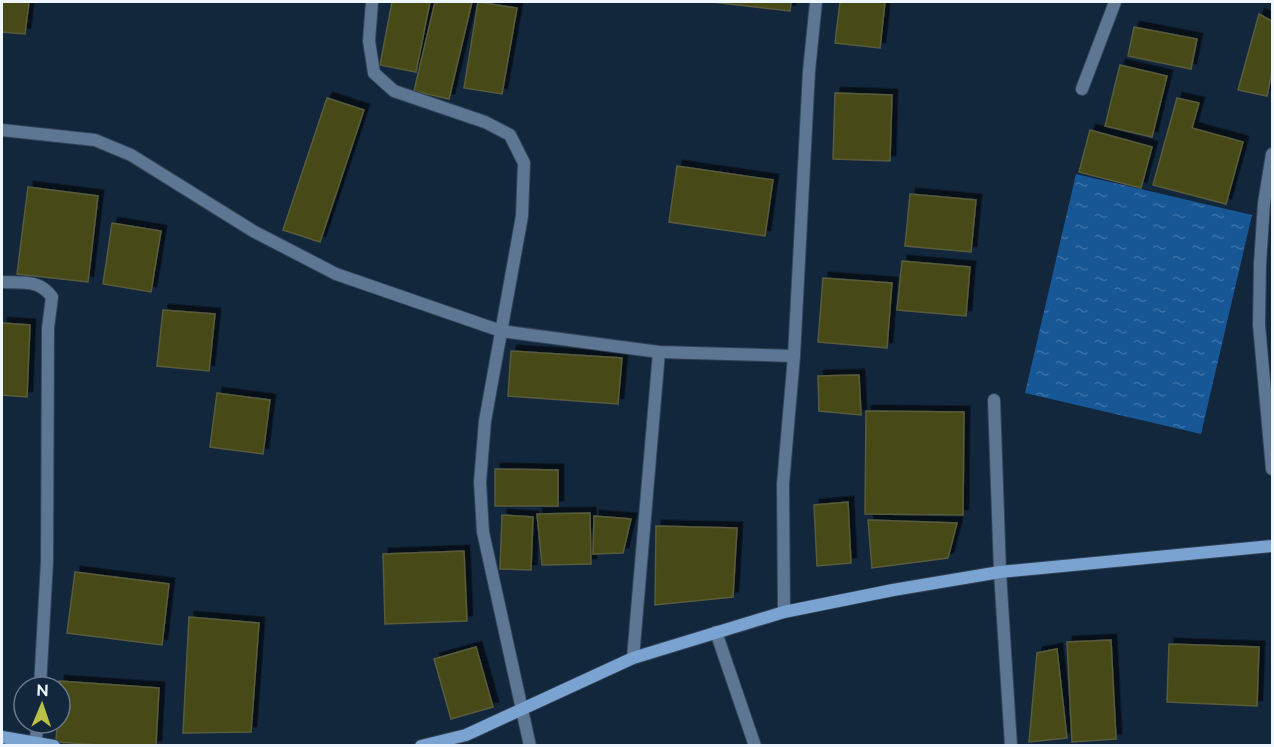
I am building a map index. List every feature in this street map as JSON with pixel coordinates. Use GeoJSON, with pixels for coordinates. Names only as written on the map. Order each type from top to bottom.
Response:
{"type":"FeatureCollection","features":[{"type":"Feature","properties":{"kind":"street"},"geometry":{"type":"LineString","coordinates":[[372,2],[369,41],[374,73],[394,91],[485,122],[510,135],[524,163],[522,216],[485,421],[480,482],[483,532],[530,746]]}},
{"type":"Feature","properties":{"kind":"street"},"geometry":{"type":"LineString","coordinates":[[784,612],[783,484],[794,356],[809,71],[816,2]]}},
{"type":"Feature","properties":{"kind":"street"},"geometry":{"type":"LineString","coordinates":[[1082,89],[1115,2]]}},
{"type":"Feature","properties":{"kind":"street"},"geometry":{"type":"LineString","coordinates":[[2,130],[95,140],[131,155],[253,231],[336,274],[501,331],[659,352],[794,356]]}},
{"type":"Feature","properties":{"kind":"street"},"geometry":{"type":"LineString","coordinates":[[1272,154],[1264,202],[1259,325],[1268,363],[1272,469]]}},
{"type":"Feature","properties":{"kind":"street"},"geometry":{"type":"LineString","coordinates":[[2,282],[32,283],[44,287],[52,297],[48,328],[47,561],[40,675]]}},
{"type":"Feature","properties":{"kind":"street"},"geometry":{"type":"LineString","coordinates":[[633,658],[659,352]]}},
{"type":"Feature","properties":{"kind":"street"},"geometry":{"type":"LineString","coordinates":[[994,400],[1000,572],[1011,746]]}},
{"type":"Feature","properties":{"kind":"street"},"geometry":{"type":"LineString","coordinates":[[421,746],[466,735],[633,658],[784,612],[1000,572],[1272,546]]}},
{"type":"Feature","properties":{"kind":"street"},"geometry":{"type":"LineString","coordinates":[[716,632],[755,746]]}},
{"type":"Feature","properties":{"kind":"street"},"geometry":{"type":"LineString","coordinates":[[36,743],[37,735]]}},
{"type":"Feature","properties":{"kind":"street"},"geometry":{"type":"LineString","coordinates":[[2,737],[54,746]]}},
{"type":"Feature","properties":{"kind":"water"},"geometry":{"type":"Polygon","coordinates":[[[1076,174],[1252,215],[1201,434],[1025,393],[1076,174]]]}},
{"type":"Feature","properties":{"kind":"building"},"geometry":{"type":"Polygon","coordinates":[[[2,2],[29,2],[25,34],[2,32],[2,2]]]}},
{"type":"Feature","properties":{"kind":"building"},"geometry":{"type":"Polygon","coordinates":[[[392,2],[430,2],[416,72],[380,65],[392,2]]]}},
{"type":"Feature","properties":{"kind":"building"},"geometry":{"type":"Polygon","coordinates":[[[435,2],[472,2],[449,99],[414,91],[435,2]]]}},
{"type":"Feature","properties":{"kind":"building"},"geometry":{"type":"Polygon","coordinates":[[[478,2],[517,8],[502,94],[464,88],[478,2]]]}},
{"type":"Feature","properties":{"kind":"building"},"geometry":{"type":"Polygon","coordinates":[[[712,2],[791,2],[790,11],[712,2]]]}},
{"type":"Feature","properties":{"kind":"building"},"geometry":{"type":"Polygon","coordinates":[[[840,2],[885,2],[880,48],[835,43],[840,2]]]}},
{"type":"Feature","properties":{"kind":"building"},"geometry":{"type":"Polygon","coordinates":[[[1259,14],[1272,21],[1272,72],[1267,96],[1238,90],[1259,14]]]}},
{"type":"Feature","properties":{"kind":"building"},"geometry":{"type":"Polygon","coordinates":[[[1134,27],[1197,39],[1191,69],[1128,56],[1134,27]]]}},
{"type":"Feature","properties":{"kind":"building"},"geometry":{"type":"Polygon","coordinates":[[[1120,65],[1167,76],[1152,137],[1105,126],[1120,65]]]}},
{"type":"Feature","properties":{"kind":"building"},"geometry":{"type":"Polygon","coordinates":[[[835,93],[892,95],[890,161],[833,159],[835,93]]]}},
{"type":"Feature","properties":{"kind":"building"},"geometry":{"type":"Polygon","coordinates":[[[327,98],[364,110],[320,242],[283,230],[327,98]]]}},
{"type":"Feature","properties":{"kind":"building"},"geometry":{"type":"Polygon","coordinates":[[[1177,98],[1199,103],[1192,128],[1243,142],[1226,204],[1153,185],[1177,98]]]}},
{"type":"Feature","properties":{"kind":"building"},"geometry":{"type":"Polygon","coordinates":[[[1090,130],[1152,147],[1141,188],[1079,172],[1090,130]]]}},
{"type":"Feature","properties":{"kind":"building"},"geometry":{"type":"Polygon","coordinates":[[[677,166],[773,180],[765,236],[669,222],[677,166]]]}},
{"type":"Feature","properties":{"kind":"building"},"geometry":{"type":"Polygon","coordinates":[[[28,187],[98,196],[88,282],[17,274],[28,187]]]}},
{"type":"Feature","properties":{"kind":"building"},"geometry":{"type":"Polygon","coordinates":[[[910,194],[976,200],[971,252],[905,246],[910,194]]]}},
{"type":"Feature","properties":{"kind":"building"},"geometry":{"type":"Polygon","coordinates":[[[112,223],[161,231],[151,292],[103,284],[112,223]]]}},
{"type":"Feature","properties":{"kind":"building"},"geometry":{"type":"Polygon","coordinates":[[[902,261],[970,267],[966,316],[897,310],[902,261]]]}},
{"type":"Feature","properties":{"kind":"building"},"geometry":{"type":"Polygon","coordinates":[[[823,278],[892,283],[887,348],[818,342],[823,278]]]}},
{"type":"Feature","properties":{"kind":"building"},"geometry":{"type":"Polygon","coordinates":[[[163,310],[215,314],[209,371],[157,366],[163,310]]]}},
{"type":"Feature","properties":{"kind":"building"},"geometry":{"type":"Polygon","coordinates":[[[2,323],[30,325],[27,397],[2,395],[2,323]]]}},
{"type":"Feature","properties":{"kind":"building"},"geometry":{"type":"Polygon","coordinates":[[[511,351],[622,358],[618,404],[508,396],[511,351]]]}},
{"type":"Feature","properties":{"kind":"building"},"geometry":{"type":"Polygon","coordinates":[[[859,375],[861,415],[819,411],[818,376],[859,375]]]}},
{"type":"Feature","properties":{"kind":"building"},"geometry":{"type":"Polygon","coordinates":[[[217,393],[270,400],[263,454],[210,447],[217,393]]]}},
{"type":"Feature","properties":{"kind":"building"},"geometry":{"type":"Polygon","coordinates":[[[866,411],[964,412],[963,515],[865,514],[866,411]]]}},
{"type":"Feature","properties":{"kind":"building"},"geometry":{"type":"Polygon","coordinates":[[[495,469],[558,470],[558,506],[495,506],[495,469]]]}},
{"type":"Feature","properties":{"kind":"building"},"geometry":{"type":"Polygon","coordinates":[[[848,502],[851,563],[817,566],[814,505],[848,502]]]}},
{"type":"Feature","properties":{"kind":"building"},"geometry":{"type":"Polygon","coordinates":[[[590,513],[591,564],[542,565],[537,514],[590,513]]]}},
{"type":"Feature","properties":{"kind":"building"},"geometry":{"type":"Polygon","coordinates":[[[502,515],[533,517],[531,570],[500,569],[502,515]]]}},
{"type":"Feature","properties":{"kind":"building"},"geometry":{"type":"Polygon","coordinates":[[[594,516],[631,519],[623,553],[593,554],[594,516]]]}},
{"type":"Feature","properties":{"kind":"building"},"geometry":{"type":"Polygon","coordinates":[[[868,520],[957,523],[948,558],[872,568],[868,520]]]}},
{"type":"Feature","properties":{"kind":"building"},"geometry":{"type":"Polygon","coordinates":[[[656,526],[737,528],[733,597],[655,605],[656,526]]]}},
{"type":"Feature","properties":{"kind":"building"},"geometry":{"type":"Polygon","coordinates":[[[464,551],[467,621],[385,624],[383,554],[464,551]]]}},
{"type":"Feature","properties":{"kind":"building"},"geometry":{"type":"Polygon","coordinates":[[[75,572],[169,584],[162,645],[67,633],[75,572]]]}},
{"type":"Feature","properties":{"kind":"building"},"geometry":{"type":"Polygon","coordinates":[[[189,617],[259,623],[251,732],[183,733],[189,617]]]}},
{"type":"Feature","properties":{"kind":"building"},"geometry":{"type":"Polygon","coordinates":[[[1111,640],[1116,739],[1072,742],[1067,642],[1111,640]]]}},
{"type":"Feature","properties":{"kind":"building"},"geometry":{"type":"Polygon","coordinates":[[[1169,644],[1259,647],[1257,706],[1167,702],[1169,644]]]}},
{"type":"Feature","properties":{"kind":"building"},"geometry":{"type":"Polygon","coordinates":[[[476,647],[493,707],[451,719],[434,659],[476,647]]]}},
{"type":"Feature","properties":{"kind":"building"},"geometry":{"type":"Polygon","coordinates":[[[1057,649],[1067,738],[1029,742],[1037,653],[1057,649]]]}},
{"type":"Feature","properties":{"kind":"building"},"geometry":{"type":"Polygon","coordinates":[[[72,682],[159,688],[156,746],[56,742],[56,735],[72,735],[72,682]]]}}]}
